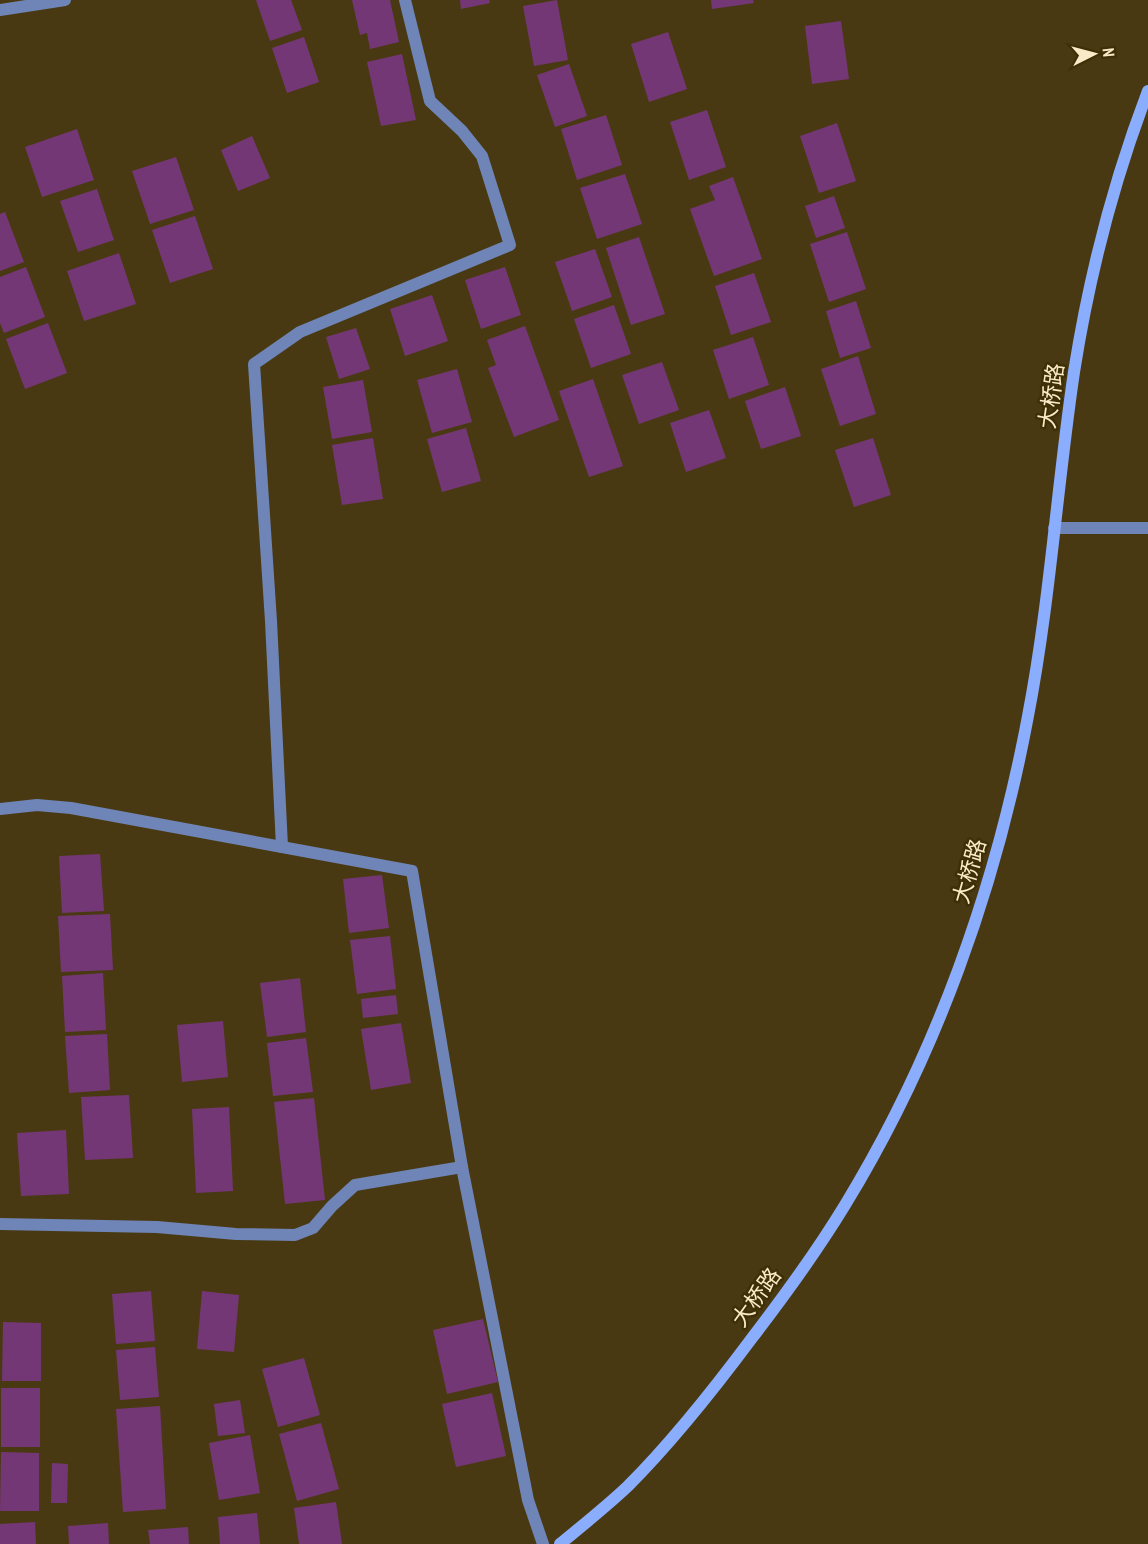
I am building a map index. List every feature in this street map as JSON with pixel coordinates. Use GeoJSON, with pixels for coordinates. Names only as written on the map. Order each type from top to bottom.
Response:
{"type":"FeatureCollection","features":[{"type":"Feature","properties":{"kind":"main road","name":"大桥路"},"geometry":{"type":"LineString","coordinates":[[561,1544],[627,1487],[704,1402],[774,1310],[844,1206],[891,1121],[938,1022],[977,918],[1005,822],[1028,715],[1075,368],[1109,209],[1148,91]]}},
{"type":"Feature","properties":{"kind":"street"},"geometry":{"type":"LineString","coordinates":[[0,10],[65,0]]}},
{"type":"Feature","properties":{"kind":"street"},"geometry":{"type":"LineString","coordinates":[[282,847],[271,621],[254,364],[300,332],[510,245],[482,156],[462,131],[430,101],[405,0]]}},
{"type":"Feature","properties":{"kind":"street"},"geometry":{"type":"LineString","coordinates":[[1054,528],[1148,528]]}},
{"type":"Feature","properties":{"kind":"street"},"geometry":{"type":"LineString","coordinates":[[0,809],[37,805],[71,808],[412,871],[462,1167],[528,1500],[543,1544]]}},
{"type":"Feature","properties":{"kind":"street"},"geometry":{"type":"LineString","coordinates":[[0,1224],[157,1227],[236,1234],[295,1235],[313,1228],[355,1185],[462,1167]]}},
{"type":"Feature","properties":{"kind":"building"},"geometry":{"type":"Polygon","coordinates":[[[256,0],[291,0],[302,30],[270,41],[256,0]]]}},
{"type":"Feature","properties":{"kind":"building"},"geometry":{"type":"Polygon","coordinates":[[[352,0],[390,0],[399,42],[370,49],[367,33],[360,35],[352,0]]]}},
{"type":"Feature","properties":{"kind":"building"},"geometry":{"type":"Polygon","coordinates":[[[460,0],[489,0],[490,3],[461,9],[460,0]]]}},
{"type":"Feature","properties":{"kind":"building"},"geometry":{"type":"Polygon","coordinates":[[[557,0],[568,60],[534,66],[523,6],[557,0]]]}},
{"type":"Feature","properties":{"kind":"building"},"geometry":{"type":"Polygon","coordinates":[[[711,0],[753,0],[754,3],[712,9],[711,0]]]}},
{"type":"Feature","properties":{"kind":"building"},"geometry":{"type":"Polygon","coordinates":[[[841,21],[849,79],[812,84],[805,26],[841,21]]]}},
{"type":"Feature","properties":{"kind":"building"},"geometry":{"type":"Polygon","coordinates":[[[668,32],[687,89],[649,102],[631,44],[668,32]]]}},
{"type":"Feature","properties":{"kind":"building"},"geometry":{"type":"Polygon","coordinates":[[[304,37],[319,82],[287,93],[272,48],[304,37]]]}},
{"type":"Feature","properties":{"kind":"building"},"geometry":{"type":"Polygon","coordinates":[[[402,54],[416,120],[381,126],[367,62],[402,54]]]}},
{"type":"Feature","properties":{"kind":"building"},"geometry":{"type":"Polygon","coordinates":[[[569,64],[587,116],[555,127],[537,75],[569,64]]]}},
{"type":"Feature","properties":{"kind":"building"},"geometry":{"type":"Polygon","coordinates":[[[707,110],[726,167],[689,180],[670,122],[707,110]]]}},
{"type":"Feature","properties":{"kind":"building"},"geometry":{"type":"Polygon","coordinates":[[[606,115],[622,165],[577,180],[561,129],[606,115]]]}},
{"type":"Feature","properties":{"kind":"building"},"geometry":{"type":"Polygon","coordinates":[[[837,123],[856,181],[819,193],[800,136],[837,123]]]}},
{"type":"Feature","properties":{"kind":"building"},"geometry":{"type":"Polygon","coordinates":[[[77,129],[94,180],[42,197],[25,147],[77,129]]]}},
{"type":"Feature","properties":{"kind":"building"},"geometry":{"type":"Polygon","coordinates":[[[252,136],[270,178],[238,191],[221,150],[252,136]]]}},
{"type":"Feature","properties":{"kind":"building"},"geometry":{"type":"Polygon","coordinates":[[[176,157],[194,210],[150,224],[132,171],[176,157]]]}},
{"type":"Feature","properties":{"kind":"building"},"geometry":{"type":"Polygon","coordinates":[[[625,174],[642,224],[597,239],[580,188],[625,174]]]}},
{"type":"Feature","properties":{"kind":"building"},"geometry":{"type":"Polygon","coordinates":[[[733,177],[762,259],[714,276],[690,209],[715,200],[709,186],[733,177]]]}},
{"type":"Feature","properties":{"kind":"building"},"geometry":{"type":"Polygon","coordinates":[[[97,189],[114,240],[78,252],[60,201],[97,189]]]}},
{"type":"Feature","properties":{"kind":"building"},"geometry":{"type":"Polygon","coordinates":[[[834,196],[845,228],[816,238],[805,206],[834,196]]]}},
{"type":"Feature","properties":{"kind":"building"},"geometry":{"type":"Polygon","coordinates":[[[5,212],[24,262],[0,271],[0,214],[5,212]]]}},
{"type":"Feature","properties":{"kind":"building"},"geometry":{"type":"Polygon","coordinates":[[[195,216],[213,269],[170,283],[152,230],[195,216]]]}},
{"type":"Feature","properties":{"kind":"building"},"geometry":{"type":"Polygon","coordinates":[[[847,232],[866,289],[829,302],[810,244],[847,232]]]}},
{"type":"Feature","properties":{"kind":"building"},"geometry":{"type":"Polygon","coordinates":[[[639,237],[665,314],[631,325],[606,248],[639,237]]]}},
{"type":"Feature","properties":{"kind":"building"},"geometry":{"type":"Polygon","coordinates":[[[595,249],[612,297],[572,311],[555,262],[595,249]]]}},
{"type":"Feature","properties":{"kind":"building"},"geometry":{"type":"Polygon","coordinates":[[[119,253],[136,304],[84,321],[67,271],[119,253]]]}},
{"type":"Feature","properties":{"kind":"building"},"geometry":{"type":"Polygon","coordinates":[[[26,267],[45,317],[4,333],[0,323],[0,277],[26,267]]]}},
{"type":"Feature","properties":{"kind":"building"},"geometry":{"type":"Polygon","coordinates":[[[505,267],[521,315],[481,329],[465,280],[505,267]]]}},
{"type":"Feature","properties":{"kind":"building"},"geometry":{"type":"Polygon","coordinates":[[[754,273],[771,322],[731,335],[715,286],[754,273]]]}},
{"type":"Feature","properties":{"kind":"building"},"geometry":{"type":"Polygon","coordinates":[[[432,295],[448,341],[405,356],[390,309],[432,295]]]}},
{"type":"Feature","properties":{"kind":"building"},"geometry":{"type":"Polygon","coordinates":[[[856,301],[871,348],[840,358],[826,311],[856,301]]]}},
{"type":"Feature","properties":{"kind":"building"},"geometry":{"type":"Polygon","coordinates":[[[614,305],[631,354],[591,368],[574,319],[614,305]]]}},
{"type":"Feature","properties":{"kind":"building"},"geometry":{"type":"Polygon","coordinates":[[[48,323],[67,373],[25,389],[6,339],[48,323]]]}},
{"type":"Feature","properties":{"kind":"building"},"geometry":{"type":"Polygon","coordinates":[[[525,326],[559,420],[514,437],[488,368],[496,365],[487,340],[525,326]]]}},
{"type":"Feature","properties":{"kind":"building"},"geometry":{"type":"Polygon","coordinates":[[[356,328],[370,369],[339,379],[326,337],[356,328]]]}},
{"type":"Feature","properties":{"kind":"building"},"geometry":{"type":"Polygon","coordinates":[[[753,337],[769,385],[729,399],[713,350],[753,337]]]}},
{"type":"Feature","properties":{"kind":"building"},"geometry":{"type":"Polygon","coordinates":[[[858,356],[876,414],[840,426],[821,369],[858,356]]]}},
{"type":"Feature","properties":{"kind":"building"},"geometry":{"type":"Polygon","coordinates":[[[662,362],[679,410],[639,424],[622,375],[662,362]]]}},
{"type":"Feature","properties":{"kind":"building"},"geometry":{"type":"Polygon","coordinates":[[[457,369],[472,422],[432,433],[417,380],[457,369]]]}},
{"type":"Feature","properties":{"kind":"building"},"geometry":{"type":"Polygon","coordinates":[[[593,379],[623,466],[589,477],[559,391],[593,379]]]}},
{"type":"Feature","properties":{"kind":"building"},"geometry":{"type":"Polygon","coordinates":[[[363,380],[372,432],[332,439],[323,387],[363,380]]]}},
{"type":"Feature","properties":{"kind":"building"},"geometry":{"type":"Polygon","coordinates":[[[785,387],[801,436],[761,449],[745,401],[785,387]]]}},
{"type":"Feature","properties":{"kind":"building"},"geometry":{"type":"Polygon","coordinates":[[[709,410],[726,458],[686,472],[670,423],[709,410]]]}},
{"type":"Feature","properties":{"kind":"building"},"geometry":{"type":"Polygon","coordinates":[[[466,428],[481,481],[442,492],[427,439],[466,428]]]}},
{"type":"Feature","properties":{"kind":"building"},"geometry":{"type":"Polygon","coordinates":[[[373,438],[383,499],[342,505],[332,445],[373,438]]]}},
{"type":"Feature","properties":{"kind":"building"},"geometry":{"type":"Polygon","coordinates":[[[873,438],[891,495],[854,507],[835,450],[873,438]]]}},
{"type":"Feature","properties":{"kind":"building"},"geometry":{"type":"Polygon","coordinates":[[[100,854],[104,911],[62,913],[59,856],[100,854]]]}},
{"type":"Feature","properties":{"kind":"building"},"geometry":{"type":"Polygon","coordinates":[[[382,875],[389,928],[349,933],[343,879],[382,875]]]}},
{"type":"Feature","properties":{"kind":"building"},"geometry":{"type":"Polygon","coordinates":[[[110,914],[113,970],[61,972],[58,916],[110,914]]]}},
{"type":"Feature","properties":{"kind":"building"},"geometry":{"type":"Polygon","coordinates":[[[390,936],[396,989],[357,994],[350,940],[390,936]]]}},
{"type":"Feature","properties":{"kind":"building"},"geometry":{"type":"Polygon","coordinates":[[[103,973],[106,1030],[65,1032],[62,976],[103,973]]]}},
{"type":"Feature","properties":{"kind":"building"},"geometry":{"type":"Polygon","coordinates":[[[300,978],[306,1032],[267,1037],[260,983],[300,978]]]}},
{"type":"Feature","properties":{"kind":"building"},"geometry":{"type":"Polygon","coordinates":[[[396,995],[398,1014],[363,1018],[361,999],[396,995]]]}},
{"type":"Feature","properties":{"kind":"building"},"geometry":{"type":"Polygon","coordinates":[[[223,1021],[228,1077],[182,1082],[177,1025],[223,1021]]]}},
{"type":"Feature","properties":{"kind":"building"},"geometry":{"type":"Polygon","coordinates":[[[401,1023],[411,1083],[371,1090],[361,1029],[401,1023]]]}},
{"type":"Feature","properties":{"kind":"building"},"geometry":{"type":"Polygon","coordinates":[[[107,1034],[110,1090],[69,1093],[65,1036],[107,1034]]]}},
{"type":"Feature","properties":{"kind":"building"},"geometry":{"type":"Polygon","coordinates":[[[306,1038],[313,1092],[273,1096],[267,1043],[306,1038]]]}},
{"type":"Feature","properties":{"kind":"building"},"geometry":{"type":"Polygon","coordinates":[[[129,1095],[133,1158],[85,1160],[81,1097],[129,1095]]]}},
{"type":"Feature","properties":{"kind":"building"},"geometry":{"type":"Polygon","coordinates":[[[314,1098],[325,1200],[285,1204],[274,1102],[314,1098]]]}},
{"type":"Feature","properties":{"kind":"building"},"geometry":{"type":"Polygon","coordinates":[[[229,1107],[233,1191],[196,1193],[192,1109],[229,1107]]]}},
{"type":"Feature","properties":{"kind":"building"},"geometry":{"type":"Polygon","coordinates":[[[66,1130],[69,1194],[21,1196],[17,1133],[66,1130]]]}},
{"type":"Feature","properties":{"kind":"building"},"geometry":{"type":"Polygon","coordinates":[[[151,1291],[155,1341],[116,1344],[112,1294],[151,1291]]]}},
{"type":"Feature","properties":{"kind":"building"},"geometry":{"type":"Polygon","coordinates":[[[202,1291],[239,1295],[234,1352],[197,1349],[202,1291]]]}},
{"type":"Feature","properties":{"kind":"building"},"geometry":{"type":"Polygon","coordinates":[[[483,1319],[498,1382],[447,1394],[433,1330],[483,1319]]]}},
{"type":"Feature","properties":{"kind":"building"},"geometry":{"type":"Polygon","coordinates":[[[3,1322],[41,1323],[41,1381],[2,1381],[3,1322]]]}},
{"type":"Feature","properties":{"kind":"building"},"geometry":{"type":"Polygon","coordinates":[[[155,1347],[159,1397],[120,1400],[116,1350],[155,1347]]]}},
{"type":"Feature","properties":{"kind":"building"},"geometry":{"type":"Polygon","coordinates":[[[304,1358],[320,1415],[278,1427],[262,1369],[304,1358]]]}},
{"type":"Feature","properties":{"kind":"building"},"geometry":{"type":"Polygon","coordinates":[[[1,1388],[40,1388],[40,1447],[1,1447],[1,1388]]]}},
{"type":"Feature","properties":{"kind":"building"},"geometry":{"type":"Polygon","coordinates":[[[492,1393],[506,1456],[456,1467],[442,1404],[492,1393]]]}},
{"type":"Feature","properties":{"kind":"building"},"geometry":{"type":"Polygon","coordinates":[[[240,1400],[245,1433],[218,1436],[214,1404],[240,1400]]]}},
{"type":"Feature","properties":{"kind":"building"},"geometry":{"type":"Polygon","coordinates":[[[160,1406],[166,1509],[123,1512],[116,1409],[160,1406]]]}},
{"type":"Feature","properties":{"kind":"building"},"geometry":{"type":"Polygon","coordinates":[[[321,1423],[339,1489],[297,1501],[279,1434],[321,1423]]]}},
{"type":"Feature","properties":{"kind":"building"},"geometry":{"type":"Polygon","coordinates":[[[250,1435],[260,1493],[219,1500],[209,1443],[250,1435]]]}},
{"type":"Feature","properties":{"kind":"building"},"geometry":{"type":"Polygon","coordinates":[[[1,1452],[39,1453],[39,1511],[0,1511],[1,1452]]]}},
{"type":"Feature","properties":{"kind":"building"},"geometry":{"type":"Polygon","coordinates":[[[52,1463],[68,1464],[67,1503],[51,1503],[52,1463]]]}},
{"type":"Feature","properties":{"kind":"building"},"geometry":{"type":"Polygon","coordinates":[[[336,1502],[342,1544],[299,1544],[294,1508],[336,1502]]]}},
{"type":"Feature","properties":{"kind":"building"},"geometry":{"type":"Polygon","coordinates":[[[257,1513],[260,1544],[220,1544],[218,1517],[257,1513]]]}},
{"type":"Feature","properties":{"kind":"building"},"geometry":{"type":"Polygon","coordinates":[[[35,1522],[36,1544],[0,1544],[0,1524],[35,1522]]]}},
{"type":"Feature","properties":{"kind":"building"},"geometry":{"type":"Polygon","coordinates":[[[108,1523],[109,1544],[69,1544],[68,1526],[108,1523]]]}},
{"type":"Feature","properties":{"kind":"building"},"geometry":{"type":"Polygon","coordinates":[[[188,1527],[189,1544],[150,1544],[148,1530],[188,1527]]]}}]}
